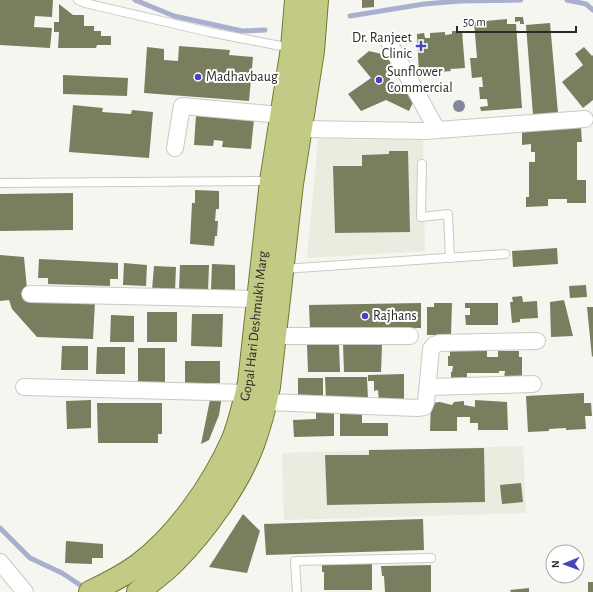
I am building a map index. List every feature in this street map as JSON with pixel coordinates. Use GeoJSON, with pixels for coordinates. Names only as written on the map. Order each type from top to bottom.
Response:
{"type":"FeatureCollection","features":[{"type":"Feature","properties":{"kind":"main road","name":"Gopal Hari Deshmukh Marg"},"geometry":{"type":"LineString","coordinates":[[143,590],[175,562],[205,528],[225,497],[253,446],[266,402],[282,269],[281,115],[292,48],[296,0]]}},
{"type":"Feature","properties":{"kind":"main road","name":"Gopal Hari Deshmukh Marg"},"geometry":{"type":"LineString","coordinates":[[90,592],[122,576],[160,546],[188,514],[207,486],[233,438],[246,393],[258,299],[281,182],[300,129],[313,51],[317,0]]}},
{"type":"Feature","properties":{"kind":"street"},"geometry":{"type":"LineString","coordinates":[[389,42],[437,130]]}},
{"type":"Feature","properties":{"kind":"street"},"geometry":{"type":"LineString","coordinates":[[175,148],[182,106],[281,115]]}},
{"type":"Feature","properties":{"kind":"street"},"geometry":{"type":"LineString","coordinates":[[300,129],[437,130],[585,119]]}},
{"type":"Feature","properties":{"kind":"street"},"geometry":{"type":"LineString","coordinates":[[30,294],[258,299]]}},
{"type":"Feature","properties":{"kind":"street"},"geometry":{"type":"LineString","coordinates":[[275,336],[410,336]]}},
{"type":"Feature","properties":{"kind":"street"},"geometry":{"type":"LineString","coordinates":[[266,402],[417,408],[424,406],[426,402],[431,349],[434,346],[440,343],[537,341]]}},
{"type":"Feature","properties":{"kind":"street"},"geometry":{"type":"LineString","coordinates":[[428,387],[534,384]]}},
{"type":"Feature","properties":{"kind":"street"},"geometry":{"type":"LineString","coordinates":[[24,387],[246,393]]}},
{"type":"Feature","properties":{"kind":"street"},"geometry":{"type":"LineString","coordinates":[[0,562],[25,592]]}},
{"type":"Feature","properties":{"kind":"lane"},"geometry":{"type":"LineString","coordinates":[[78,0],[85,3],[209,32],[292,48]]}},
{"type":"Feature","properties":{"kind":"lane"},"geometry":{"type":"LineString","coordinates":[[422,164],[421,216],[448,214],[450,258]]}},
{"type":"Feature","properties":{"kind":"lane"},"geometry":{"type":"LineString","coordinates":[[0,183],[281,182]]}},
{"type":"Feature","properties":{"kind":"lane"},"geometry":{"type":"LineString","coordinates":[[282,269],[505,254]]}},
{"type":"Feature","properties":{"kind":"lane"},"geometry":{"type":"LineString","coordinates":[[297,592],[295,561],[431,558]]}},
{"type":"Feature","properties":{"kind":"shaded area"},"geometry":{"type":"Polygon","coordinates":[[[318,139],[423,140],[425,251],[307,258],[318,139]]]}},
{"type":"Feature","properties":{"kind":"shaded area"},"geometry":{"type":"Polygon","coordinates":[[[523,446],[526,513],[284,520],[282,453],[523,446]]]}},
{"type":"Feature","properties":{"kind":"building"},"geometry":{"type":"Polygon","coordinates":[[[0,0],[53,0],[52,17],[35,16],[34,27],[52,28],[50,48],[0,45],[0,0]]]}},
{"type":"Feature","properties":{"kind":"building"},"geometry":{"type":"Polygon","coordinates":[[[362,0],[374,0],[374,7],[362,8],[362,0]]]}},
{"type":"Feature","properties":{"kind":"building"},"geometry":{"type":"Polygon","coordinates":[[[59,4],[73,15],[84,15],[84,26],[94,26],[94,31],[101,31],[101,36],[111,36],[111,45],[97,45],[96,48],[58,48],[59,32],[54,32],[54,22],[59,22],[59,4]]]}},
{"type":"Feature","properties":{"kind":"building"},"geometry":{"type":"Polygon","coordinates":[[[515,17],[523,17],[524,24],[520,24],[520,21],[515,22],[515,17]]]}},
{"type":"Feature","properties":{"kind":"building"},"geometry":{"type":"Polygon","coordinates":[[[507,19],[507,24],[516,24],[522,108],[481,111],[480,107],[488,106],[487,99],[480,99],[479,87],[483,87],[482,77],[472,78],[470,58],[477,58],[474,22],[507,19]]]}},
{"type":"Feature","properties":{"kind":"building"},"geometry":{"type":"Polygon","coordinates":[[[550,23],[558,113],[533,115],[526,25],[550,23]]]}},
{"type":"Feature","properties":{"kind":"building"},"geometry":{"type":"Polygon","coordinates":[[[452,31],[462,31],[465,68],[419,74],[417,34],[424,33],[425,38],[430,38],[430,33],[445,32],[445,35],[452,34],[452,31]]]}},
{"type":"Feature","properties":{"kind":"building","name":"Madhavbaug"},"geometry":{"type":"Polygon","coordinates":[[[179,46],[230,50],[229,55],[253,57],[249,101],[144,93],[147,47],[164,49],[164,60],[178,61],[179,46]]]}},
{"type":"Feature","properties":{"kind":"building"},"geometry":{"type":"Polygon","coordinates":[[[584,47],[592,56],[593,55],[593,100],[583,108],[562,82],[583,65],[575,54],[584,47]]]}},
{"type":"Feature","properties":{"kind":"building","name":"Sunflower Commercial"},"geometry":{"type":"Polygon","coordinates":[[[369,51],[390,56],[390,81],[417,94],[409,111],[386,100],[361,111],[348,94],[371,78],[357,61],[369,51]]]}},
{"type":"Feature","properties":{"kind":"building"},"geometry":{"type":"Polygon","coordinates":[[[63,75],[128,78],[127,96],[63,94],[63,75]]]}},
{"type":"Feature","properties":{"kind":"building"},"geometry":{"type":"Polygon","coordinates":[[[73,105],[103,108],[102,112],[131,114],[132,110],[153,112],[149,158],[69,152],[73,105]]]}},
{"type":"Feature","properties":{"kind":"building"},"geometry":{"type":"Polygon","coordinates":[[[196,115],[254,119],[251,149],[222,147],[223,141],[214,140],[213,146],[194,145],[196,115]]]}},
{"type":"Feature","properties":{"kind":"building"},"geometry":{"type":"Polygon","coordinates":[[[581,128],[582,142],[577,142],[577,180],[586,180],[586,203],[567,203],[567,199],[548,199],[548,206],[526,207],[526,197],[529,197],[529,162],[535,162],[535,152],[531,152],[531,144],[522,145],[522,129],[581,128]]]}},
{"type":"Feature","properties":{"kind":"building"},"geometry":{"type":"Polygon","coordinates":[[[389,151],[408,151],[410,232],[335,233],[333,166],[362,166],[362,155],[389,154],[389,151]]]}},
{"type":"Feature","properties":{"kind":"building"},"geometry":{"type":"Polygon","coordinates":[[[195,190],[219,191],[219,209],[216,209],[215,221],[218,221],[217,236],[215,236],[214,246],[190,244],[192,203],[195,203],[195,190]]]}},
{"type":"Feature","properties":{"kind":"building"},"geometry":{"type":"Polygon","coordinates":[[[73,193],[73,230],[0,231],[0,194],[73,193]]]}},
{"type":"Feature","properties":{"kind":"building"},"geometry":{"type":"Polygon","coordinates":[[[557,248],[558,264],[513,267],[512,251],[557,248]]]}},
{"type":"Feature","properties":{"kind":"building"},"geometry":{"type":"Polygon","coordinates":[[[0,255],[24,257],[28,300],[95,302],[93,339],[37,337],[12,309],[9,300],[0,301],[0,255]]]}},
{"type":"Feature","properties":{"kind":"building"},"geometry":{"type":"Polygon","coordinates":[[[39,259],[118,263],[118,279],[110,279],[110,286],[48,284],[48,278],[38,278],[39,259]]]}},
{"type":"Feature","properties":{"kind":"building"},"geometry":{"type":"Polygon","coordinates":[[[124,263],[147,265],[146,286],[123,285],[124,263]]]}},
{"type":"Feature","properties":{"kind":"building"},"geometry":{"type":"Polygon","coordinates":[[[212,264],[235,265],[235,291],[211,290],[212,264]]]}},
{"type":"Feature","properties":{"kind":"building"},"geometry":{"type":"Polygon","coordinates":[[[180,265],[209,265],[208,291],[179,291],[180,265]]]}},
{"type":"Feature","properties":{"kind":"building"},"geometry":{"type":"Polygon","coordinates":[[[154,266],[176,267],[175,291],[152,290],[154,266]]]}},
{"type":"Feature","properties":{"kind":"building"},"geometry":{"type":"Polygon","coordinates":[[[586,285],[587,297],[570,298],[569,286],[586,285]]]}},
{"type":"Feature","properties":{"kind":"building"},"geometry":{"type":"Polygon","coordinates":[[[522,296],[523,302],[537,301],[538,318],[520,319],[520,322],[512,323],[510,302],[513,302],[512,297],[522,296]]]}},
{"type":"Feature","properties":{"kind":"building"},"geometry":{"type":"Polygon","coordinates":[[[564,300],[573,336],[551,337],[550,302],[564,300]]]}},
{"type":"Feature","properties":{"kind":"building","name":"Rajhans"},"geometry":{"type":"Polygon","coordinates":[[[421,303],[421,328],[310,329],[309,305],[421,303]]]}},
{"type":"Feature","properties":{"kind":"building"},"geometry":{"type":"Polygon","coordinates":[[[434,303],[452,303],[451,335],[427,335],[427,307],[434,307],[434,303]]]}},
{"type":"Feature","properties":{"kind":"building"},"geometry":{"type":"Polygon","coordinates":[[[465,303],[498,303],[498,325],[466,325],[465,315],[470,315],[470,308],[465,308],[465,303]]]}},
{"type":"Feature","properties":{"kind":"building"},"geometry":{"type":"Polygon","coordinates":[[[587,307],[593,307],[592,357],[587,307]]]}},
{"type":"Feature","properties":{"kind":"building"},"geometry":{"type":"Polygon","coordinates":[[[147,312],[177,312],[177,342],[147,342],[147,312]]]}},
{"type":"Feature","properties":{"kind":"building"},"geometry":{"type":"Polygon","coordinates":[[[192,314],[223,314],[222,347],[191,346],[192,314]]]}},
{"type":"Feature","properties":{"kind":"building"},"geometry":{"type":"Polygon","coordinates":[[[111,315],[134,316],[134,342],[110,342],[111,315]]]}},
{"type":"Feature","properties":{"kind":"building"},"geometry":{"type":"Polygon","coordinates":[[[339,344],[340,372],[308,372],[307,345],[339,344]]]}},
{"type":"Feature","properties":{"kind":"building"},"geometry":{"type":"Polygon","coordinates":[[[343,345],[382,345],[381,372],[344,372],[343,345]]]}},
{"type":"Feature","properties":{"kind":"building"},"geometry":{"type":"Polygon","coordinates":[[[62,346],[88,346],[88,370],[61,370],[62,346]]]}},
{"type":"Feature","properties":{"kind":"building"},"geometry":{"type":"Polygon","coordinates":[[[97,347],[125,347],[125,374],[96,374],[97,347]]]}},
{"type":"Feature","properties":{"kind":"building"},"geometry":{"type":"Polygon","coordinates":[[[138,348],[165,348],[165,382],[138,382],[138,348]]]}},
{"type":"Feature","properties":{"kind":"building"},"geometry":{"type":"Polygon","coordinates":[[[450,351],[487,351],[487,357],[498,357],[498,351],[519,351],[519,357],[522,357],[522,378],[504,378],[505,371],[499,371],[499,373],[467,373],[467,378],[451,378],[453,366],[448,366],[448,356],[450,356],[450,351]]]}},
{"type":"Feature","properties":{"kind":"building"},"geometry":{"type":"Polygon","coordinates":[[[185,361],[220,361],[220,383],[185,383],[185,361]]]}},
{"type":"Feature","properties":{"kind":"building"},"geometry":{"type":"Polygon","coordinates":[[[404,374],[404,400],[379,401],[378,390],[374,391],[374,381],[368,381],[368,375],[404,374]]]}},
{"type":"Feature","properties":{"kind":"building"},"geometry":{"type":"Polygon","coordinates":[[[325,377],[367,377],[368,400],[326,401],[325,377]]]}},
{"type":"Feature","properties":{"kind":"building"},"geometry":{"type":"Polygon","coordinates":[[[298,378],[323,378],[323,402],[298,402],[298,378]]]}},
{"type":"Feature","properties":{"kind":"building"},"geometry":{"type":"Polygon","coordinates":[[[584,393],[584,403],[591,403],[592,416],[585,416],[586,429],[566,430],[566,428],[549,429],[549,431],[528,432],[526,396],[584,393]]]}},
{"type":"Feature","properties":{"kind":"building"},"geometry":{"type":"Polygon","coordinates":[[[211,395],[222,396],[219,415],[209,440],[201,444],[211,395]]]}},
{"type":"Feature","properties":{"kind":"building"},"geometry":{"type":"Polygon","coordinates":[[[91,400],[91,428],[67,429],[66,401],[91,400]]]}},
{"type":"Feature","properties":{"kind":"building"},"geometry":{"type":"Polygon","coordinates":[[[475,400],[507,402],[508,430],[478,430],[478,423],[470,423],[470,417],[457,417],[457,431],[430,431],[431,403],[440,402],[452,405],[454,402],[464,401],[464,405],[475,407],[475,400]]]}},
{"type":"Feature","properties":{"kind":"building"},"geometry":{"type":"Polygon","coordinates":[[[97,403],[162,403],[162,434],[158,434],[158,443],[98,443],[97,403]]]}},
{"type":"Feature","properties":{"kind":"building"},"geometry":{"type":"Polygon","coordinates":[[[316,413],[334,413],[334,436],[294,437],[293,420],[316,419],[316,413]]]}},
{"type":"Feature","properties":{"kind":"building"},"geometry":{"type":"Polygon","coordinates":[[[340,414],[362,414],[362,423],[388,423],[388,436],[340,436],[340,414]]]}},
{"type":"Feature","properties":{"kind":"building"},"geometry":{"type":"Polygon","coordinates":[[[484,448],[485,502],[327,505],[325,455],[369,455],[369,450],[484,448]]]}},
{"type":"Feature","properties":{"kind":"building"},"geometry":{"type":"Polygon","coordinates":[[[521,483],[523,502],[502,504],[500,485],[521,483]]]}},
{"type":"Feature","properties":{"kind":"building"},"geometry":{"type":"Polygon","coordinates":[[[243,514],[260,531],[247,573],[209,567],[243,514]]]}},
{"type":"Feature","properties":{"kind":"building"},"geometry":{"type":"Polygon","coordinates":[[[423,519],[424,550],[266,555],[264,524],[423,519]]]}},
{"type":"Feature","properties":{"kind":"building"},"geometry":{"type":"Polygon","coordinates":[[[66,541],[103,544],[103,558],[92,558],[92,564],[65,563],[66,541]]]}},
{"type":"Feature","properties":{"kind":"building"},"geometry":{"type":"Polygon","coordinates":[[[322,564],[372,564],[372,590],[324,590],[324,572],[322,572],[322,564]]]}},
{"type":"Feature","properties":{"kind":"building"},"geometry":{"type":"Polygon","coordinates":[[[431,565],[431,592],[385,592],[384,576],[382,576],[381,566],[431,565]]]}},
{"type":"Feature","properties":{"kind":"building"},"geometry":{"type":"Polygon","coordinates":[[[588,582],[593,582],[593,592],[588,592],[588,582]]]}},
{"type":"Feature","properties":{"kind":"building"},"geometry":{"type":"Polygon","coordinates":[[[529,588],[529,592],[511,592],[510,590],[529,588]]]}},
{"type":"Feature","properties":{"kind":"waterway"},"geometry":{"type":"LineString","coordinates":[[135,0],[174,16],[242,31],[265,30]]}},
{"type":"Feature","properties":{"kind":"waterway"},"geometry":{"type":"LineString","coordinates":[[350,16],[424,4],[460,1],[521,0]]}},
{"type":"Feature","properties":{"kind":"waterway"},"geometry":{"type":"LineString","coordinates":[[567,0],[586,4],[593,10]]}},
{"type":"Feature","properties":{"kind":"waterway"},"geometry":{"type":"LineString","coordinates":[[0,528],[30,558],[62,573],[86,589]]}},
{"type":"Feature","properties":{"kind":"place","name":"Dr. Ranjeet Clinic"},"geometry":{"type":"Point","coordinates":[421,46]}},
{"type":"Feature","properties":{"kind":"place","name":"Madhavbaug"},"geometry":{"type":"Point","coordinates":[198,77]}},
{"type":"Feature","properties":{"kind":"place","name":"Sunflower Commercial"},"geometry":{"type":"Point","coordinates":[379,80]}},
{"type":"Feature","properties":{"kind":"place","name":"Rajhans"},"geometry":{"type":"Point","coordinates":[365,316]}}]}
